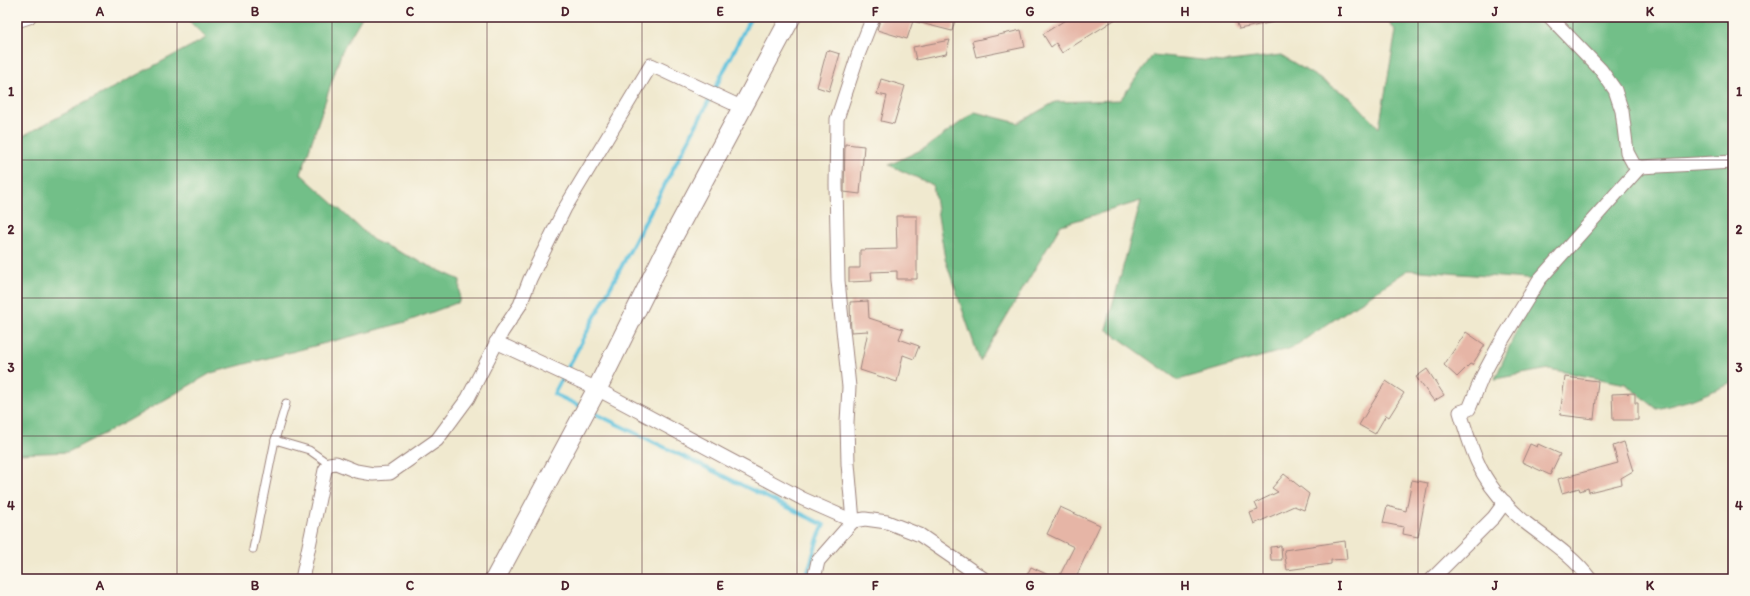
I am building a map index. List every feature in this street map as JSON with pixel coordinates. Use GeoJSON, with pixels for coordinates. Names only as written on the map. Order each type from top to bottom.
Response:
{"type":"FeatureCollection","features":[{"type":"Feature","properties":{"kind":"street"},"geometry":{"type":"LineString","coordinates":[[17,21],[29,17]]}},
{"type":"Feature","properties":{"kind":"street"},"geometry":{"type":"LineString","coordinates":[[495,579],[598,390],[667,248],[791,17]]}},
{"type":"Feature","properties":{"kind":"street"},"geometry":{"type":"LineString","coordinates":[[814,579],[818,561],[853,521],[848,464],[847,422],[849,387],[838,281],[836,184],[837,119],[858,55],[873,17]]}},
{"type":"Feature","properties":{"kind":"street"},"geometry":{"type":"LineString","coordinates":[[1550,17],[1601,70],[1615,90],[1622,111],[1627,152],[1634,164],[1640,167],[1733,162]]}},
{"type":"Feature","properties":{"kind":"street"},"geometry":{"type":"LineString","coordinates":[[302,579],[325,470],[329,464],[336,463],[356,471],[373,474],[390,473],[420,454],[438,440],[468,398],[496,342],[520,305],[530,279],[565,208],[651,65],[743,108]]}},
{"type":"Feature","properties":{"kind":"street"},"geometry":{"type":"LineString","coordinates":[[1590,579],[1577,562],[1527,523],[1504,502],[1487,480],[1477,462],[1460,412],[1469,409],[1498,347],[1539,280],[1640,167]]}},
{"type":"Feature","properties":{"kind":"street"},"geometry":{"type":"LineString","coordinates":[[496,342],[598,390],[803,499],[853,521],[865,519],[887,522],[920,535],[984,579]]}},
{"type":"Feature","properties":{"kind":"street"},"geometry":{"type":"LineString","coordinates":[[1432,579],[1494,517],[1504,502]]}},
{"type":"Feature","properties":{"kind":"lane"},"geometry":{"type":"LineString","coordinates":[[253,549],[275,440],[286,403]]}},
{"type":"Feature","properties":{"kind":"lane"},"geometry":{"type":"LineString","coordinates":[[275,440],[309,450],[329,464]]}},
{"type":"Feature","properties":{"kind":"green space"},"geometry":{"type":"Polygon","coordinates":[[[185,17],[362,17],[342,51],[301,174],[373,240],[460,280],[459,302],[406,322],[211,373],[128,421],[68,452],[17,454],[17,139],[206,38],[185,17]]]}},
{"type":"Feature","properties":{"kind":"green space"},"geometry":{"type":"Polygon","coordinates":[[[1385,17],[1733,17],[1733,383],[1691,400],[1657,409],[1626,384],[1549,369],[1495,379],[1539,280],[1408,270],[1292,348],[1178,380],[1106,329],[1141,201],[1061,225],[980,361],[945,259],[933,185],[889,165],[925,148],[975,112],[1018,123],[1055,102],[1120,100],[1153,55],[1222,62],[1281,55],[1351,98],[1379,128],[1396,31],[1385,17]]]}},
{"type":"Feature","properties":{"kind":"building"},"geometry":{"type":"Polygon","coordinates":[[[881,17],[956,17],[952,31],[913,21],[907,39],[877,30],[881,17]]]}},
{"type":"Feature","properties":{"kind":"building"},"geometry":{"type":"Polygon","coordinates":[[[1070,17],[1119,17],[1062,53],[1056,43],[1051,47],[1043,34],[1070,17]]]}},
{"type":"Feature","properties":{"kind":"building"},"geometry":{"type":"Polygon","coordinates":[[[1235,17],[1274,17],[1274,22],[1239,29],[1235,17]]]}},
{"type":"Feature","properties":{"kind":"building"},"geometry":{"type":"Polygon","coordinates":[[[1021,30],[1025,47],[976,57],[972,41],[1021,30]]]}},
{"type":"Feature","properties":{"kind":"building"},"geometry":{"type":"Polygon","coordinates":[[[950,40],[946,54],[916,60],[913,47],[950,40]]]}},
{"type":"Feature","properties":{"kind":"building"},"geometry":{"type":"Polygon","coordinates":[[[827,50],[840,54],[829,91],[817,87],[827,50]]]}},
{"type":"Feature","properties":{"kind":"building"},"geometry":{"type":"Polygon","coordinates":[[[881,79],[905,86],[894,124],[881,121],[887,96],[877,94],[881,79]]]}},
{"type":"Feature","properties":{"kind":"building"},"geometry":{"type":"Polygon","coordinates":[[[845,144],[864,146],[860,194],[844,192],[845,144]]]}},
{"type":"Feature","properties":{"kind":"building"},"geometry":{"type":"Polygon","coordinates":[[[896,216],[917,216],[917,279],[897,279],[897,271],[871,272],[872,281],[849,282],[849,268],[860,268],[860,250],[897,249],[896,216]]]}},
{"type":"Feature","properties":{"kind":"building"},"geometry":{"type":"Polygon","coordinates":[[[868,301],[869,318],[903,329],[899,339],[919,346],[914,359],[903,355],[897,382],[860,370],[868,331],[851,332],[850,302],[868,301]]]}},
{"type":"Feature","properties":{"kind":"building"},"geometry":{"type":"Polygon","coordinates":[[[1466,332],[1485,345],[1472,365],[1470,364],[1457,377],[1444,365],[1466,332]]]}},
{"type":"Feature","properties":{"kind":"building"},"geometry":{"type":"Polygon","coordinates":[[[1427,369],[1444,395],[1434,401],[1416,377],[1427,369]]]}},
{"type":"Feature","properties":{"kind":"building"},"geometry":{"type":"Polygon","coordinates":[[[1565,377],[1598,381],[1594,419],[1560,415],[1565,377]]]}},
{"type":"Feature","properties":{"kind":"building"},"geometry":{"type":"Polygon","coordinates":[[[1386,381],[1404,393],[1389,417],[1386,415],[1375,434],[1359,425],[1386,381]]]}},
{"type":"Feature","properties":{"kind":"building"},"geometry":{"type":"Polygon","coordinates":[[[1635,393],[1635,403],[1638,403],[1638,420],[1613,420],[1612,394],[1635,393]]]}},
{"type":"Feature","properties":{"kind":"building"},"geometry":{"type":"Polygon","coordinates":[[[1624,442],[1633,471],[1621,478],[1622,484],[1589,492],[1588,488],[1580,491],[1579,488],[1562,493],[1558,479],[1618,463],[1613,446],[1624,442]]]}},
{"type":"Feature","properties":{"kind":"building"},"geometry":{"type":"Polygon","coordinates":[[[1530,444],[1537,447],[1538,444],[1560,454],[1550,475],[1522,462],[1530,444]]]}},
{"type":"Feature","properties":{"kind":"building"},"geometry":{"type":"Polygon","coordinates":[[[1284,474],[1309,494],[1304,510],[1294,506],[1254,524],[1250,513],[1258,510],[1255,503],[1278,492],[1272,488],[1284,474]]]}},
{"type":"Feature","properties":{"kind":"building"},"geometry":{"type":"Polygon","coordinates":[[[1412,480],[1428,483],[1418,537],[1403,534],[1404,527],[1383,523],[1387,506],[1406,511],[1412,480]]]}},
{"type":"Feature","properties":{"kind":"building"},"geometry":{"type":"Polygon","coordinates":[[[1060,507],[1100,525],[1075,579],[1058,579],[1074,547],[1047,534],[1060,507]]]}},
{"type":"Feature","properties":{"kind":"building"},"geometry":{"type":"Polygon","coordinates":[[[1345,541],[1347,559],[1331,560],[1331,564],[1287,570],[1284,550],[1345,541]]]}},
{"type":"Feature","properties":{"kind":"building"},"geometry":{"type":"Polygon","coordinates":[[[1281,546],[1282,560],[1271,560],[1270,547],[1281,546]]]}},
{"type":"Feature","properties":{"kind":"building"},"geometry":{"type":"Polygon","coordinates":[[[1031,567],[1057,579],[1025,579],[1031,567]]]}},
{"type":"Feature","properties":{"kind":"waterway"},"geometry":{"type":"LineString","coordinates":[[582,407],[554,394],[701,116],[751,17]]}},
{"type":"Feature","properties":{"kind":"waterway"},"geometry":{"type":"LineString","coordinates":[[590,411],[824,525],[818,538],[806,579]]}}]}
